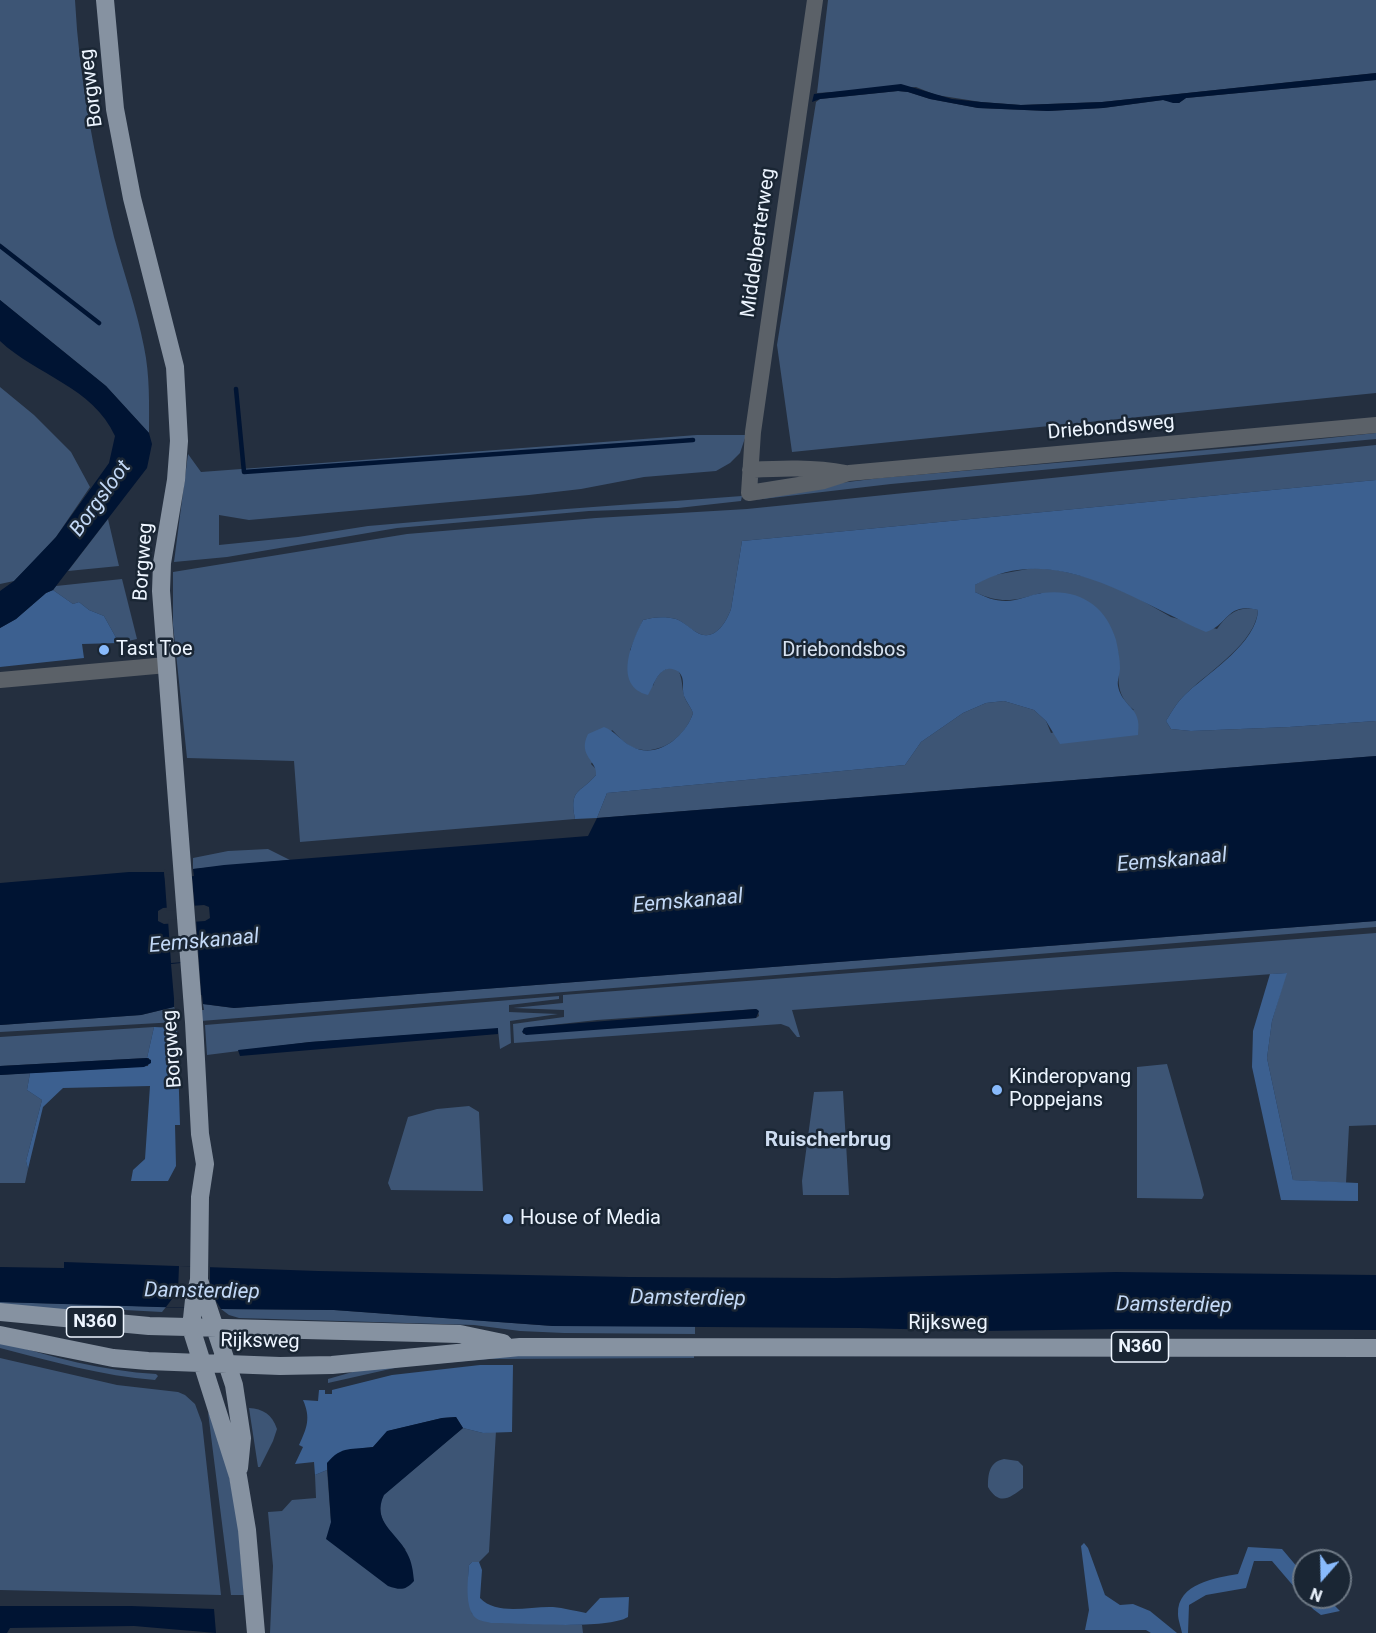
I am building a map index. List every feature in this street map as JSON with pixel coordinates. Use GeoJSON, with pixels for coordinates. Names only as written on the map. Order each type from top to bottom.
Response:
{"type":"FeatureCollection","features":[{"type":"Feature","properties":{"kind":"main road","name":"Borgweg"},"geometry":{"type":"LineString","coordinates":[[105,0],[115,109],[130,187],[175,367],[178,412],[178,451],[162,572],[163,622],[193,1010],[200,1134],[205,1168],[200,1197],[200,1308],[191,1328]]}},
{"type":"Feature","properties":{"kind":"main road"},"geometry":{"type":"LineString","coordinates":[[200,1308],[214,1329],[234,1385],[242,1438],[238,1476]]}},
{"type":"Feature","properties":{"kind":"main road","name":"Rijksweg"},"geometry":{"type":"LineString","coordinates":[[0,1312],[92,1322],[191,1328],[460,1334],[520,1347]]}},
{"type":"Feature","properties":{"kind":"main road"},"geometry":{"type":"LineString","coordinates":[[191,1328],[238,1476],[247,1530],[256,1633]]}},
{"type":"Feature","properties":{"kind":"main road","name":"Rijksweg"},"geometry":{"type":"LineString","coordinates":[[0,1335],[113,1358],[227,1365],[332,1365],[520,1347],[1376,1348]]}},
{"type":"Feature","properties":{"kind":"street","name":"Middelberterweg"},"geometry":{"type":"LineString","coordinates":[[749,493],[759,390],[815,0]]}},
{"type":"Feature","properties":{"kind":"street","name":"Driebondsweg"},"geometry":{"type":"LineString","coordinates":[[749,493],[824,481],[849,473],[1376,425]]}},
{"type":"Feature","properties":{"kind":"street","name":"Driebondsweg"},"geometry":{"type":"LineString","coordinates":[[750,470],[812,468],[849,473]]}},
{"type":"Feature","properties":{"kind":"street"},"geometry":{"type":"LineString","coordinates":[[0,680],[167,665]]}},
{"type":"Feature","properties":{"kind":"shaded area"},"geometry":{"type":"Polygon","coordinates":[[[0,0],[75,0],[80,60],[94,149],[114,237],[138,319],[146,358],[149,433],[106,386],[0,300],[0,0]]]}},
{"type":"Feature","properties":{"kind":"shaded area"},"geometry":{"type":"Polygon","coordinates":[[[828,0],[1376,0],[1376,73],[1102,102],[1021,105],[936,95],[916,87],[817,93],[828,0]]]}},
{"type":"Feature","properties":{"kind":"shaded area"},"geometry":{"type":"Polygon","coordinates":[[[1376,80],[1376,393],[792,452],[777,345],[816,102],[820,99],[898,91],[978,108],[1048,111],[1103,108],[1163,100],[1179,103],[1186,98],[1376,80]]]}},
{"type":"Feature","properties":{"kind":"shaded area"},"geometry":{"type":"Polygon","coordinates":[[[0,387],[34,415],[71,452],[90,487],[56,537],[39,556],[14,581],[0,584],[0,387]]]}},
{"type":"Feature","properties":{"kind":"shaded area"},"geometry":{"type":"Polygon","coordinates":[[[1376,433],[1376,439],[891,484],[754,500],[840,483],[880,478],[1253,446],[1376,433]]]}},
{"type":"Feature","properties":{"kind":"shaded area"},"geometry":{"type":"Polygon","coordinates":[[[697,435],[746,435],[740,453],[730,463],[716,471],[644,477],[581,489],[529,495],[249,520],[219,515],[219,545],[298,537],[368,526],[566,509],[742,496],[741,501],[678,508],[589,511],[397,528],[227,557],[174,562],[188,454],[201,472],[697,435]]]}},
{"type":"Feature","properties":{"kind":"shaded area"},"geometry":{"type":"Polygon","coordinates":[[[1376,445],[1376,480],[742,541],[731,609],[718,630],[702,635],[676,619],[663,617],[647,619],[643,620],[630,650],[653,686],[657,677],[664,670],[675,668],[678,671],[685,697],[693,713],[690,721],[678,737],[653,750],[631,747],[612,730],[591,764],[597,770],[596,775],[575,796],[575,819],[300,842],[294,761],[187,758],[173,625],[173,572],[407,534],[596,518],[747,509],[1376,445]]]}},
{"type":"Feature","properties":{"kind":"shaded area"},"geometry":{"type":"Polygon","coordinates":[[[108,519],[119,566],[68,571],[108,519]]]}},
{"type":"Feature","properties":{"kind":"shaded area"},"geometry":{"type":"Polygon","coordinates":[[[1033,568],[1057,570],[1095,579],[1134,596],[1171,617],[1217,629],[1234,612],[1245,609],[1258,610],[1255,622],[1241,644],[1185,694],[1176,705],[1166,721],[1171,729],[1191,731],[1376,721],[1376,756],[597,818],[607,793],[905,765],[921,742],[963,713],[986,703],[1004,701],[1034,710],[1046,721],[1051,733],[1134,710],[1120,690],[1118,652],[1041,593],[1023,598],[1000,600],[975,592],[975,585],[989,576],[1033,568]]]}},
{"type":"Feature","properties":{"kind":"shaded area"},"geometry":{"type":"Polygon","coordinates":[[[122,579],[137,639],[119,643],[104,616],[89,610],[79,602],[73,604],[53,590],[56,586],[122,579]]]}},
{"type":"Feature","properties":{"kind":"shaded area"},"geometry":{"type":"Polygon","coordinates":[[[268,849],[290,860],[193,869],[193,858],[228,851],[268,849]]]}},
{"type":"Feature","properties":{"kind":"shaded area"},"geometry":{"type":"Polygon","coordinates":[[[1376,921],[1376,927],[201,1021],[203,1004],[234,1008],[1376,921]]]}},
{"type":"Feature","properties":{"kind":"shaded area"},"geometry":{"type":"Polygon","coordinates":[[[1376,933],[1376,1125],[1349,1126],[1346,1183],[1293,1180],[1267,1058],[1272,1021],[1286,973],[792,1010],[800,1037],[797,1037],[789,1027],[781,1024],[514,1043],[513,1024],[564,1017],[564,1010],[513,1008],[563,1003],[563,995],[1376,933]],[[758,1010],[597,1020],[524,1028],[523,1034],[756,1018],[759,1016],[758,1010]]]}},
{"type":"Feature","properties":{"kind":"shaded area"},"geometry":{"type":"Polygon","coordinates":[[[559,996],[559,999],[509,1005],[509,1012],[558,1014],[510,1021],[511,1043],[500,1049],[498,1029],[310,1042],[207,1055],[205,1025],[559,996]]]}},
{"type":"Feature","properties":{"kind":"shaded area"},"geometry":{"type":"Polygon","coordinates":[[[174,1007],[177,1011],[177,1022],[0,1032],[0,1025],[141,1015],[174,1007]]]}},
{"type":"Feature","properties":{"kind":"shaded area"},"geometry":{"type":"Polygon","coordinates":[[[154,1027],[147,1058],[0,1066],[0,1037],[154,1027]]]}},
{"type":"Feature","properties":{"kind":"shaded area"},"geometry":{"type":"Polygon","coordinates":[[[1167,1064],[1200,1179],[1204,1195],[1202,1199],[1137,1198],[1137,1067],[1167,1064]]]}},
{"type":"Feature","properties":{"kind":"shaded area"},"geometry":{"type":"Polygon","coordinates":[[[30,1073],[27,1090],[42,1100],[26,1161],[28,1169],[25,1183],[0,1183],[0,1075],[30,1073]]]}},
{"type":"Feature","properties":{"kind":"shaded area"},"geometry":{"type":"Polygon","coordinates":[[[843,1091],[849,1195],[803,1195],[802,1181],[814,1092],[843,1091]]]}},
{"type":"Feature","properties":{"kind":"shaded area"},"geometry":{"type":"Polygon","coordinates":[[[469,1106],[479,1112],[483,1191],[391,1190],[388,1183],[408,1117],[437,1109],[469,1106]]]}},
{"type":"Feature","properties":{"kind":"shaded area"},"geometry":{"type":"Polygon","coordinates":[[[0,1302],[166,1307],[162,1312],[106,1309],[80,1311],[79,1307],[68,1307],[68,1314],[0,1308],[0,1302]]]}},
{"type":"Feature","properties":{"kind":"shaded area"},"geometry":{"type":"Polygon","coordinates":[[[221,1309],[334,1310],[553,1326],[695,1326],[695,1334],[564,1333],[520,1331],[474,1325],[239,1318],[221,1309]]]}},
{"type":"Feature","properties":{"kind":"shaded area"},"geometry":{"type":"Polygon","coordinates":[[[0,1341],[77,1362],[158,1376],[155,1380],[135,1378],[77,1367],[0,1348],[0,1341]]]}},
{"type":"Feature","properties":{"kind":"shaded area"},"geometry":{"type":"Polygon","coordinates":[[[510,1355],[694,1355],[694,1358],[488,1359],[399,1367],[328,1383],[328,1379],[363,1369],[510,1355]]]}},
{"type":"Feature","properties":{"kind":"shaded area"},"geometry":{"type":"Polygon","coordinates":[[[0,1358],[117,1385],[178,1392],[195,1404],[202,1423],[221,1595],[0,1590],[0,1358]]]}},
{"type":"Feature","properties":{"kind":"shaded area"},"geometry":{"type":"Polygon","coordinates":[[[249,1408],[266,1413],[277,1429],[260,1467],[258,1467],[249,1408]]]}},
{"type":"Feature","properties":{"kind":"shaded area"},"geometry":{"type":"Polygon","coordinates":[[[208,1412],[222,1441],[238,1520],[244,1595],[231,1595],[208,1412]]]}},
{"type":"Feature","properties":{"kind":"shaded area"},"geometry":{"type":"Polygon","coordinates":[[[463,1428],[483,1433],[496,1431],[489,1552],[479,1562],[472,1562],[469,1565],[468,1580],[472,1614],[539,1623],[582,1625],[583,1633],[270,1633],[273,1566],[268,1512],[282,1511],[292,1500],[316,1498],[315,1475],[327,1470],[331,1522],[406,1550],[390,1532],[382,1518],[380,1511],[383,1495],[463,1428]]]}},
{"type":"Feature","properties":{"kind":"shaded area"},"geometry":{"type":"Polygon","coordinates":[[[1004,1459],[1018,1461],[1023,1466],[1023,1488],[1014,1495],[1000,1498],[996,1497],[988,1487],[988,1478],[992,1466],[1004,1459]]]}},
{"type":"Feature","properties":{"kind":"green space","name":"Driebondsbos"},"geometry":{"type":"Polygon","coordinates":[[[1376,480],[1376,721],[1191,731],[1171,729],[1166,721],[1176,705],[1185,694],[1241,645],[1256,622],[1258,610],[1240,609],[1229,615],[1214,629],[1206,632],[1094,580],[1064,572],[1034,569],[1004,573],[975,585],[975,592],[1006,601],[1042,593],[1067,593],[1079,596],[1098,608],[1116,640],[1120,665],[1118,686],[1122,697],[1137,716],[1138,735],[1060,744],[1046,721],[1034,710],[1004,701],[986,703],[963,713],[921,742],[905,765],[607,793],[597,818],[575,819],[575,796],[596,775],[596,770],[585,748],[588,734],[604,727],[631,746],[641,750],[650,750],[669,744],[677,738],[689,722],[693,713],[684,696],[681,675],[677,671],[667,669],[657,678],[648,695],[637,690],[631,683],[628,673],[630,651],[643,620],[647,619],[663,617],[676,619],[702,635],[718,630],[731,609],[742,541],[1376,480]]]}},
{"type":"Feature","properties":{"kind":"green space"},"geometry":{"type":"Polygon","coordinates":[[[53,590],[73,604],[79,602],[89,610],[104,616],[119,643],[82,644],[84,658],[0,667],[0,628],[16,619],[46,593],[53,590]]]}},
{"type":"Feature","properties":{"kind":"green space"},"geometry":{"type":"Polygon","coordinates":[[[1287,973],[1272,1021],[1267,1058],[1293,1180],[1358,1183],[1358,1201],[1281,1200],[1252,1067],[1253,1031],[1270,974],[1287,973]]]}},
{"type":"Feature","properties":{"kind":"green space"},"geometry":{"type":"Polygon","coordinates":[[[154,1027],[177,1028],[180,1125],[175,1125],[176,1166],[168,1181],[131,1181],[133,1170],[145,1159],[150,1086],[63,1088],[43,1107],[28,1169],[26,1161],[42,1100],[27,1090],[30,1073],[148,1066],[149,1058],[147,1058],[154,1027]]]}},
{"type":"Feature","properties":{"kind":"green space"},"geometry":{"type":"Polygon","coordinates":[[[480,1365],[513,1365],[512,1432],[483,1433],[463,1428],[456,1417],[442,1418],[388,1431],[373,1447],[364,1448],[327,1463],[327,1470],[315,1475],[314,1462],[295,1464],[303,1447],[299,1445],[307,1423],[307,1412],[303,1400],[318,1401],[319,1390],[325,1390],[325,1394],[332,1394],[332,1390],[392,1375],[480,1365]]]}},
{"type":"Feature","properties":{"kind":"green space"},"geometry":{"type":"Polygon","coordinates":[[[1084,1543],[1088,1548],[1105,1595],[1120,1605],[1133,1604],[1150,1611],[1177,1633],[1151,1633],[1146,1630],[1085,1630],[1089,1610],[1081,1546],[1084,1543]]]}},
{"type":"Feature","properties":{"kind":"green space"},"geometry":{"type":"Polygon","coordinates":[[[1248,1547],[1282,1549],[1292,1561],[1292,1584],[1272,1561],[1254,1561],[1246,1588],[1206,1595],[1189,1605],[1188,1633],[1182,1633],[1178,1614],[1179,1604],[1184,1595],[1209,1580],[1238,1574],[1248,1547]]]}},
{"type":"Feature","properties":{"kind":"green space"},"geometry":{"type":"Polygon","coordinates":[[[472,1562],[479,1562],[482,1570],[480,1598],[495,1607],[514,1609],[553,1607],[586,1613],[600,1598],[629,1597],[628,1617],[617,1621],[583,1625],[491,1623],[481,1620],[473,1615],[469,1604],[468,1577],[469,1565],[472,1562]]]}},
{"type":"Feature","properties":{"kind":"green space"},"geometry":{"type":"Polygon","coordinates":[[[1313,1609],[1338,1609],[1340,1611],[1321,1615],[1313,1609]]]}},
{"type":"Feature","properties":{"kind":"water"},"geometry":{"type":"Polygon","coordinates":[[[1376,73],[1376,80],[1186,98],[1179,103],[1163,100],[1103,108],[1048,111],[978,108],[898,91],[820,99],[812,102],[814,94],[901,84],[952,99],[981,102],[1021,105],[1102,102],[1376,73]]]}},
{"type":"Feature","properties":{"kind":"water","name":"Borgsloot"},"geometry":{"type":"Polygon","coordinates":[[[0,300],[106,386],[149,433],[152,444],[147,468],[53,590],[46,593],[16,619],[0,628],[0,591],[14,581],[56,537],[109,463],[115,436],[93,405],[63,383],[14,353],[0,341],[0,300]]]}},
{"type":"Feature","properties":{"kind":"water","name":"Eemskanaal"},"geometry":{"type":"Polygon","coordinates":[[[1376,756],[1376,921],[234,1008],[203,1004],[202,995],[174,998],[174,1007],[141,1015],[0,1025],[0,883],[129,872],[164,872],[165,879],[194,876],[193,869],[224,865],[588,836],[597,818],[1376,756]],[[204,905],[163,908],[158,911],[158,921],[164,924],[205,921],[210,918],[209,907],[204,905]]]}},
{"type":"Feature","properties":{"kind":"water"},"geometry":{"type":"Polygon","coordinates":[[[756,1009],[759,1011],[756,1018],[526,1035],[522,1032],[524,1028],[529,1027],[756,1009]]]}},
{"type":"Feature","properties":{"kind":"water"},"geometry":{"type":"Polygon","coordinates":[[[498,1028],[498,1034],[240,1056],[238,1050],[310,1042],[498,1028]]]}},
{"type":"Feature","properties":{"kind":"water"},"geometry":{"type":"Polygon","coordinates":[[[147,1058],[151,1060],[151,1063],[144,1067],[0,1075],[0,1066],[147,1058]]]}},
{"type":"Feature","properties":{"kind":"water","name":"Damsterdiep"},"geometry":{"type":"Polygon","coordinates":[[[64,1262],[318,1271],[629,1277],[837,1278],[1116,1272],[1376,1275],[1376,1330],[983,1331],[553,1326],[334,1310],[0,1302],[0,1267],[64,1268],[64,1262]]]}},
{"type":"Feature","properties":{"kind":"water"},"geometry":{"type":"Polygon","coordinates":[[[456,1417],[463,1428],[384,1495],[381,1504],[383,1520],[407,1553],[414,1581],[402,1589],[388,1586],[326,1539],[331,1522],[327,1463],[343,1451],[373,1447],[387,1431],[442,1418],[456,1417]]]}},
{"type":"Feature","properties":{"kind":"water"},"geometry":{"type":"Polygon","coordinates":[[[0,1606],[131,1606],[214,1609],[216,1633],[134,1626],[10,1628],[7,1633],[0,1633],[0,1606]]]}},
{"type":"Feature","properties":{"kind":"pier"},"geometry":{"type":"Polygon","coordinates":[[[191,867],[195,908],[167,911],[164,869],[167,875],[191,874],[191,867]]]}},
{"type":"Feature","properties":{"kind":"pier"},"geometry":{"type":"Polygon","coordinates":[[[196,918],[199,961],[171,963],[168,920],[196,918]]]}},
{"type":"Feature","properties":{"kind":"pier"},"geometry":{"type":"Polygon","coordinates":[[[199,961],[202,1006],[200,998],[177,1000],[175,1010],[171,964],[199,961]]]}},
{"type":"Feature","properties":{"kind":"pier"},"geometry":{"type":"Polygon","coordinates":[[[179,1266],[210,1267],[210,1291],[221,1309],[166,1307],[178,1291],[179,1266]]]}},
{"type":"Feature","properties":{"kind":"waterway"},"geometry":{"type":"LineString","coordinates":[[0,246],[99,323]]}},
{"type":"Feature","properties":{"kind":"waterway"},"geometry":{"type":"LineString","coordinates":[[236,389],[244,472],[693,440]]}},
{"type":"Feature","properties":{"kind":"place","name":"Tast Toe"},"geometry":{"type":"Point","coordinates":[104,650]}},
{"type":"Feature","properties":{"kind":"place","name":"Kinderopvang Poppejans"},"geometry":{"type":"Point","coordinates":[997,1090]}},
{"type":"Feature","properties":{"kind":"place","name":"House of Media"},"geometry":{"type":"Point","coordinates":[508,1219]}},
{"type":"Feature","properties":{"kind":"district","name":"Ruischerbrug"},"geometry":{"type":"Point","coordinates":[828,1141]}}]}
